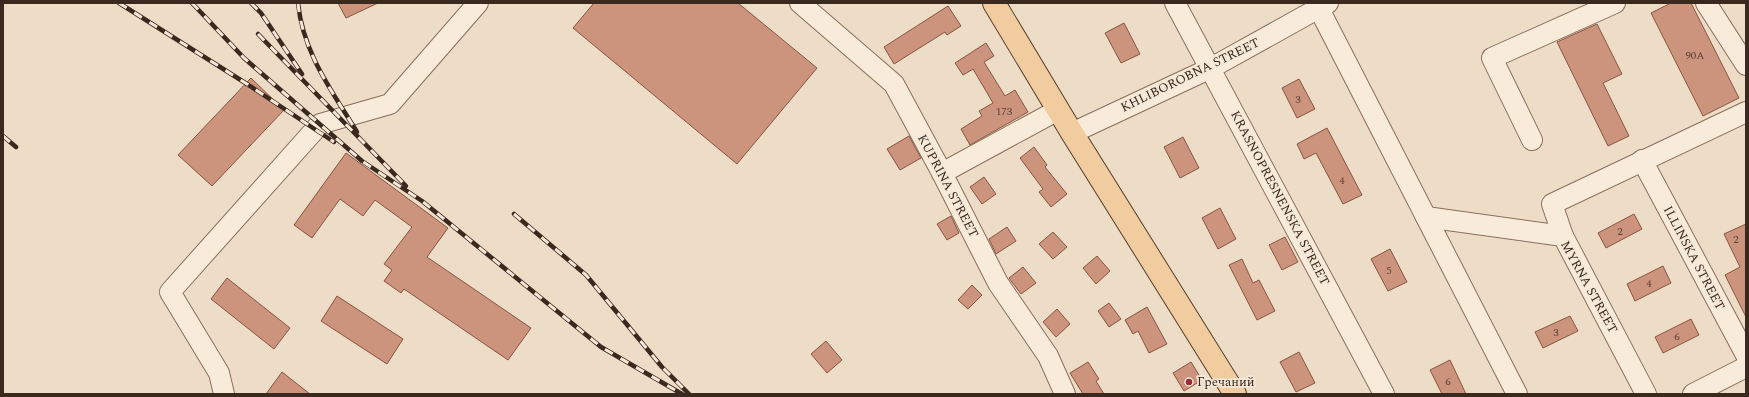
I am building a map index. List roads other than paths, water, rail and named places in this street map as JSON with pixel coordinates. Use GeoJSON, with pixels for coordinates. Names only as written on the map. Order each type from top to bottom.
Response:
{"type":"FeatureCollection","features":[{"type":"Feature","properties":{"kind":"main road"},"geometry":{"type":"LineString","coordinates":[[994,3],[1072,133],[1235,394]]}},
{"type":"Feature","properties":{"kind":"street"},"geometry":{"type":"LineString","coordinates":[[224,394],[219,373],[170,292],[320,124],[390,104],[478,3]]}},
{"type":"Feature","properties":{"kind":"street","name":"KUPRINA STREET"},"geometry":{"type":"LineString","coordinates":[[800,3],[894,84],[942,173],[998,283],[1048,356],[1065,394]]}},
{"type":"Feature","properties":{"kind":"street","name":"KRASNOPRESNENSKA STREET"},"geometry":{"type":"LineString","coordinates":[[1175,3],[1384,394]]}},
{"type":"Feature","properties":{"kind":"street"},"geometry":{"type":"LineString","coordinates":[[1532,140],[1492,58],[1615,3]]}},
{"type":"Feature","properties":{"kind":"street"},"geometry":{"type":"LineString","coordinates":[[1706,3],[1746,65]]}},
{"type":"Feature","properties":{"kind":"street"},"geometry":{"type":"LineString","coordinates":[[1321,5],[1426,217],[1517,394]]}},
{"type":"Feature","properties":{"kind":"street","name":"KHLIBOROBNA STREET"},"geometry":{"type":"LineString","coordinates":[[1072,133],[1211,68],[1321,5]]}},
{"type":"Feature","properties":{"kind":"street"},"geometry":{"type":"LineString","coordinates":[[942,173],[1058,110]]}},
{"type":"Feature","properties":{"kind":"street"},"geometry":{"type":"LineString","coordinates":[[1563,236],[1552,204],[1746,112]]}},
{"type":"Feature","properties":{"kind":"street","name":"ILLINSKA STREET"},"geometry":{"type":"LineString","coordinates":[[1642,160],[1746,355]]}},
{"type":"Feature","properties":{"kind":"street","name":"MYRNA STREET"},"geometry":{"type":"LineString","coordinates":[[1426,217],[1563,236],[1646,394]]}},
{"type":"Feature","properties":{"kind":"street"},"geometry":{"type":"LineString","coordinates":[[1693,394],[1746,367]]}},
{"type":"Feature","properties":{"kind":"railway"},"geometry":{"type":"LineString","coordinates":[[119,3],[247,84],[334,142]]}},
{"type":"Feature","properties":{"kind":"railway"},"geometry":{"type":"LineString","coordinates":[[192,3],[244,58],[362,161],[422,201],[601,347],[682,394]]}},
{"type":"Feature","properties":{"kind":"railway"},"geometry":{"type":"LineString","coordinates":[[251,3],[261,13],[302,74]]}},
{"type":"Feature","properties":{"kind":"railway"},"geometry":{"type":"LineString","coordinates":[[298,3],[301,21],[312,55],[357,132]]}},
{"type":"Feature","properties":{"kind":"railway"},"geometry":{"type":"LineString","coordinates":[[258,34],[406,186]]}},
{"type":"Feature","properties":{"kind":"railway"},"geometry":{"type":"LineString","coordinates":[[3,136],[16,147]]}},
{"type":"Feature","properties":{"kind":"railway"},"geometry":{"type":"LineString","coordinates":[[514,214],[586,275],[662,367],[689,394]]}},
{"type":"Feature","properties":{"kind":"place","name":"Гречаний"},"geometry":{"type":"Point","coordinates":[1189,382]}}]}
